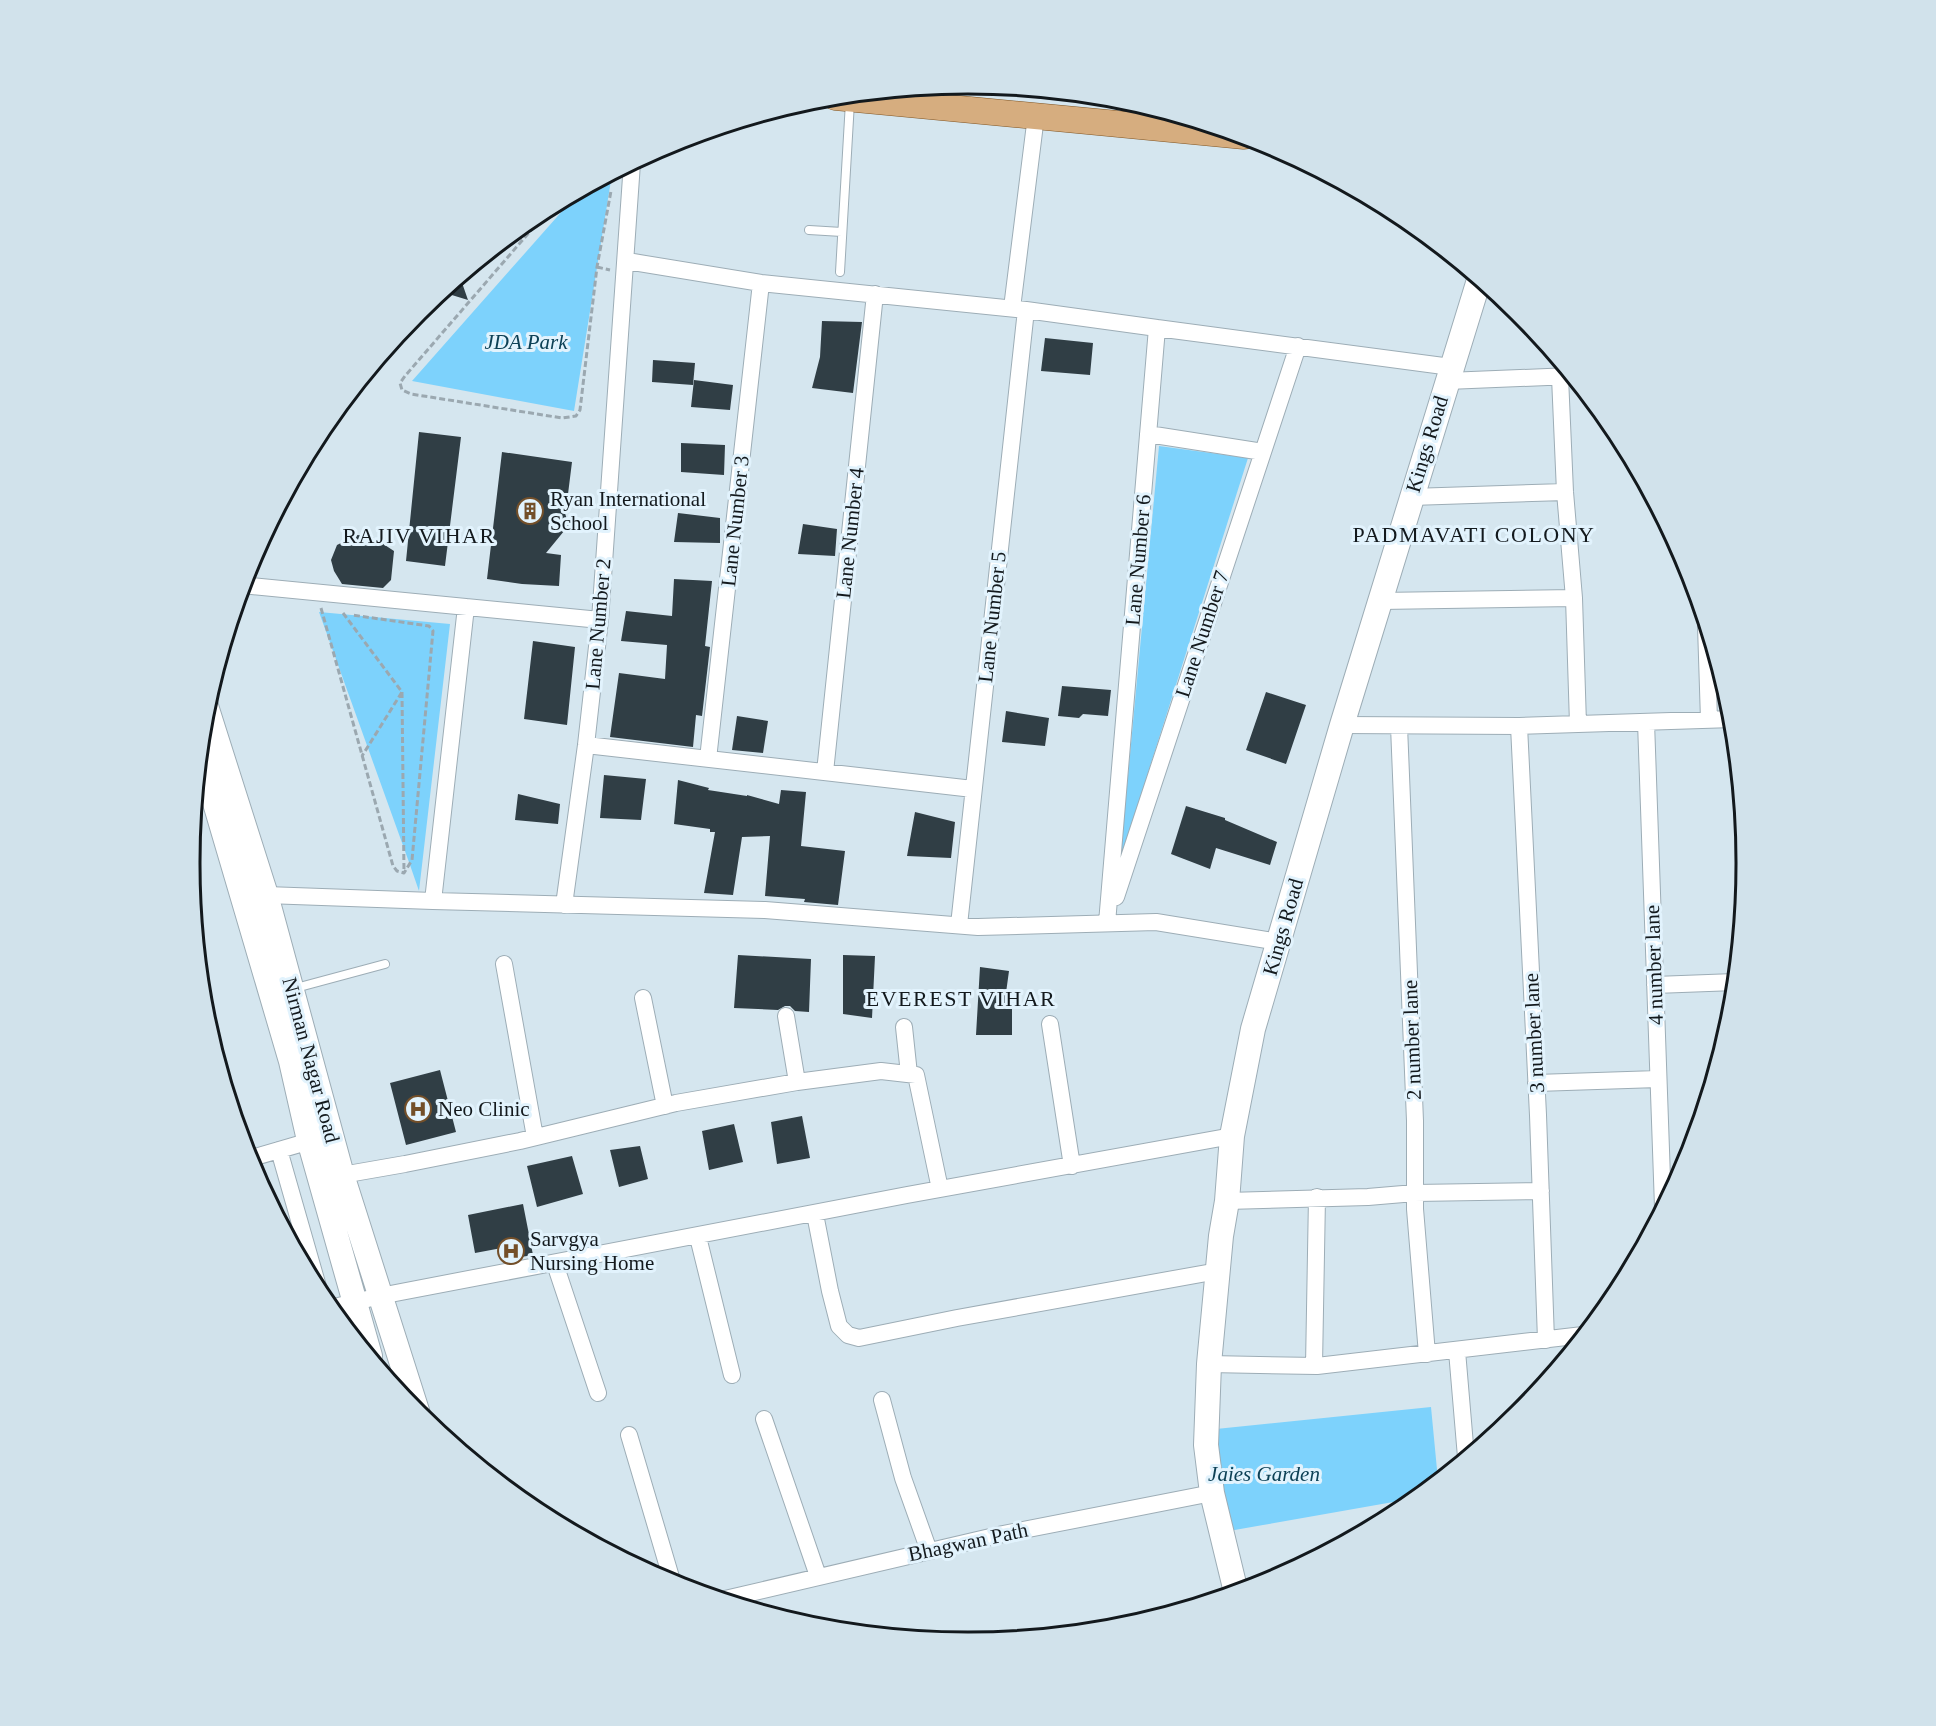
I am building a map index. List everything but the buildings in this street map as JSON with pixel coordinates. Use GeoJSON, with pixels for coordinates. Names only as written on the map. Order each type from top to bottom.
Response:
{"type":"FeatureCollection","features":[{"type":"Feature","properties":{"kind":"main road"},"geometry":{"type":"LineString","coordinates":[[871,101],[1206,132]]}},
{"type":"Feature","properties":{"kind":"street","name":"Lane Number 5"},"geometry":{"type":"LineString","coordinates":[[959,925],[1036,116]]}},
{"type":"Feature","properties":{"kind":"street","name":"Lane Number 2"},"geometry":{"type":"LineString","coordinates":[[564,905],[600,620],[632,172]]}},
{"type":"Feature","properties":{"kind":"street"},"geometry":{"type":"LineString","coordinates":[[627,261],[761,283],[1019,309],[1298,346],[1449,374],[1562,376]]}},
{"type":"Feature","properties":{"kind":"street","name":"Lane Number 3"},"geometry":{"type":"LineString","coordinates":[[708,759],[761,283]]}},
{"type":"Feature","properties":{"kind":"street","name":"Kings Road"},"geometry":{"type":"LineString","coordinates":[[1234,1584],[1212,1492],[1206,1445],[1209,1364],[1232,1136],[1254,1029],[1279,942],[1342,725],[1477,287]]}},
{"type":"Feature","properties":{"kind":"street","name":"Lane Number 4"},"geometry":{"type":"LineString","coordinates":[[825,772],[875,294]]}},
{"type":"Feature","properties":{"kind":"street","name":"Lane Number 6"},"geometry":{"type":"LineString","coordinates":[[1107,923],[1157,328]]}},
{"type":"Feature","properties":{"kind":"street","name":"Lane Number 7"},"geometry":{"type":"LineString","coordinates":[[1107,923],[1298,346]]}},
{"type":"Feature","properties":{"kind":"street"},"geometry":{"type":"LineString","coordinates":[[1566,380],[1566,492],[1574,598],[1578,724]]}},
{"type":"Feature","properties":{"kind":"street"},"geometry":{"type":"LineString","coordinates":[[1148,434],[1263,452]]}},
{"type":"Feature","properties":{"kind":"street"},"geometry":{"type":"LineString","coordinates":[[1411,497],[1566,492]]}},
{"type":"Feature","properties":{"kind":"street"},"geometry":{"type":"LineString","coordinates":[[252,586],[600,620]]}},
{"type":"Feature","properties":{"kind":"street"},"geometry":{"type":"LineString","coordinates":[[1380,601],[1574,598]]}},
{"type":"Feature","properties":{"kind":"street"},"geometry":{"type":"LineString","coordinates":[[433,902],[466,607]]}},
{"type":"Feature","properties":{"kind":"street"},"geometry":{"type":"LineString","coordinates":[[1707,653],[1709,720]]}},
{"type":"Feature","properties":{"kind":"street"},"geometry":{"type":"LineString","coordinates":[[1342,725],[1519,726],[1723,719]]}},
{"type":"Feature","properties":{"kind":"street","name":"4 number lane"},"geometry":{"type":"LineString","coordinates":[[1646,722],[1662,1191]]}},
{"type":"Feature","properties":{"kind":"street","name":"2 number lane"},"geometry":{"type":"LineString","coordinates":[[1400,726],[1415,1122],[1415,1193],[1427,1354]]}},
{"type":"Feature","properties":{"kind":"street","name":"3 number lane"},"geometry":{"type":"LineString","coordinates":[[1519,726],[1546,1340]]}},
{"type":"Feature","properties":{"kind":"street"},"geometry":{"type":"LineString","coordinates":[[586,745],[973,789]]}},
{"type":"Feature","properties":{"kind":"street","name":"Nirman Nagar Road"},"geometry":{"type":"LineString","coordinates":[[206,762],[266,895],[342,1174],[411,1392]]}},
{"type":"Feature","properties":{"kind":"street","name":"Nirman Nagar Road"},"geometry":{"type":"LineString","coordinates":[[206,762],[291,1061],[309,1140],[365,1340]]}},
{"type":"Feature","properties":{"kind":"street"},"geometry":{"type":"LineString","coordinates":[[266,895],[433,902],[765,910],[978,927],[1156,922],[1279,942]]}},
{"type":"Feature","properties":{"kind":"street"},"geometry":{"type":"LineString","coordinates":[[504,964],[535,1137]]}},
{"type":"Feature","properties":{"kind":"street"},"geometry":{"type":"LineString","coordinates":[[1654,985],[1727,982]]}},
{"type":"Feature","properties":{"kind":"street"},"geometry":{"type":"LineString","coordinates":[[643,998],[665,1106]]}},
{"type":"Feature","properties":{"kind":"street"},"geometry":{"type":"LineString","coordinates":[[786,1016],[797,1082]]}},
{"type":"Feature","properties":{"kind":"street"},"geometry":{"type":"LineString","coordinates":[[1050,1024],[1072,1166]]}},
{"type":"Feature","properties":{"kind":"street"},"geometry":{"type":"LineString","coordinates":[[904,1027],[909,1074]]}},
{"type":"Feature","properties":{"kind":"street"},"geometry":{"type":"LineString","coordinates":[[342,1174],[405,1164],[535,1137],[665,1106],[797,1082],[882,1071],[916,1075],[940,1189]]}},
{"type":"Feature","properties":{"kind":"street"},"geometry":{"type":"LineString","coordinates":[[1536,1083],[1658,1079]]}},
{"type":"Feature","properties":{"kind":"street"},"geometry":{"type":"LineString","coordinates":[[258,1156],[333,1135]]}},
{"type":"Feature","properties":{"kind":"street"},"geometry":{"type":"LineString","coordinates":[[340,1306],[940,1189],[1232,1136]]}},
{"type":"Feature","properties":{"kind":"street"},"geometry":{"type":"LineString","coordinates":[[279,1150],[311,1261]]}},
{"type":"Feature","properties":{"kind":"street"},"geometry":{"type":"LineString","coordinates":[[1227,1201],[1368,1197],[1415,1193],[1541,1191]]}},
{"type":"Feature","properties":{"kind":"street"},"geometry":{"type":"LineString","coordinates":[[1314,1366],[1317,1197]]}},
{"type":"Feature","properties":{"kind":"street"},"geometry":{"type":"LineString","coordinates":[[815,1214],[839,1326],[848,1335],[859,1338],[1218,1271]]}},
{"type":"Feature","properties":{"kind":"street"},"geometry":{"type":"LineString","coordinates":[[698,1236],[732,1375]]}},
{"type":"Feature","properties":{"kind":"street"},"geometry":{"type":"LineString","coordinates":[[555,1264],[598,1394]]}},
{"type":"Feature","properties":{"kind":"street"},"geometry":{"type":"LineString","coordinates":[[1209,1364],[1314,1366],[1574,1336]]}},
{"type":"Feature","properties":{"kind":"street"},"geometry":{"type":"LineString","coordinates":[[1457,1351],[1465,1449]]}},
{"type":"Feature","properties":{"kind":"street"},"geometry":{"type":"LineString","coordinates":[[882,1400],[903,1478],[929,1551]]}},
{"type":"Feature","properties":{"kind":"street"},"geometry":{"type":"LineString","coordinates":[[764,1419],[818,1576]]}},
{"type":"Feature","properties":{"kind":"street"},"geometry":{"type":"LineString","coordinates":[[629,1435],[669,1571]]}},
{"type":"Feature","properties":{"kind":"street","name":"Bhagwan Path"},"geometry":{"type":"LineString","coordinates":[[738,1596],[1003,1534],[1212,1492]]}},
{"type":"Feature","properties":{"kind":"lane"},"geometry":{"type":"LineString","coordinates":[[840,272],[843,105]]}},
{"type":"Feature","properties":{"kind":"lane"},"geometry":{"type":"LineString","coordinates":[[809,230],[842,232]]}},
{"type":"Feature","properties":{"kind":"lane"},"geometry":{"type":"LineString","coordinates":[[292,989],[385,964]]}},
{"type":"Feature","properties":{"kind":"path"},"geometry":{"type":"LineString","coordinates":[[529,232],[405,376],[400,383],[402,390],[411,394],[562,418],[576,416],[580,410],[597,267],[613,183]]}},
{"type":"Feature","properties":{"kind":"path"},"geometry":{"type":"LineString","coordinates":[[317,592],[393,866],[397,871],[404,873]]}},
{"type":"Feature","properties":{"kind":"path"},"geometry":{"type":"LineString","coordinates":[[322,610],[429,626],[433,631],[412,860],[404,873]]}},
{"type":"Feature","properties":{"kind":"path"},"geometry":{"type":"LineString","coordinates":[[343,613],[402,692],[404,873]]}},
{"type":"Feature","properties":{"kind":"path"},"geometry":{"type":"LineString","coordinates":[[362,756],[402,692]]}},
{"type":"Feature","properties":{"kind":"green space","name":"JDA Park"},"geometry":{"type":"Polygon","coordinates":[[[611,183],[574,411],[412,381],[563,210],[611,183]]]}},
{"type":"Feature","properties":{"kind":"green space"},"geometry":{"type":"Polygon","coordinates":[[[1159,446],[1248,458],[1120,861],[1159,446]]]}},
{"type":"Feature","properties":{"kind":"green space"},"geometry":{"type":"Polygon","coordinates":[[[319,612],[450,624],[419,891],[410,865],[319,612]]]}},
{"type":"Feature","properties":{"kind":"green space","name":"Jaies Garden"},"geometry":{"type":"Polygon","coordinates":[[[1431,1407],[1437,1472],[1396,1502],[1212,1534],[1216,1429],[1431,1407]]]}},
{"type":"Feature","properties":{"kind":"place","name":"Ryan International School"},"geometry":{"type":"Point","coordinates":[530,511]}},
{"type":"Feature","properties":{"kind":"place","name":"Neo Clinic"},"geometry":{"type":"Point","coordinates":[418,1109]}},
{"type":"Feature","properties":{"kind":"place","name":"Sarvgya Nursing Home"},"geometry":{"type":"Point","coordinates":[511,1251]}},
{"type":"Feature","properties":{"kind":"district","name":"PADMAVATI COLONY"},"geometry":{"type":"Point","coordinates":[1474,534]}},
{"type":"Feature","properties":{"kind":"district","name":"RAJIV VIHAR"},"geometry":{"type":"Point","coordinates":[419,535]}},
{"type":"Feature","properties":{"kind":"district","name":"EVEREST VIHAR"},"geometry":{"type":"Point","coordinates":[961,998]}}]}
